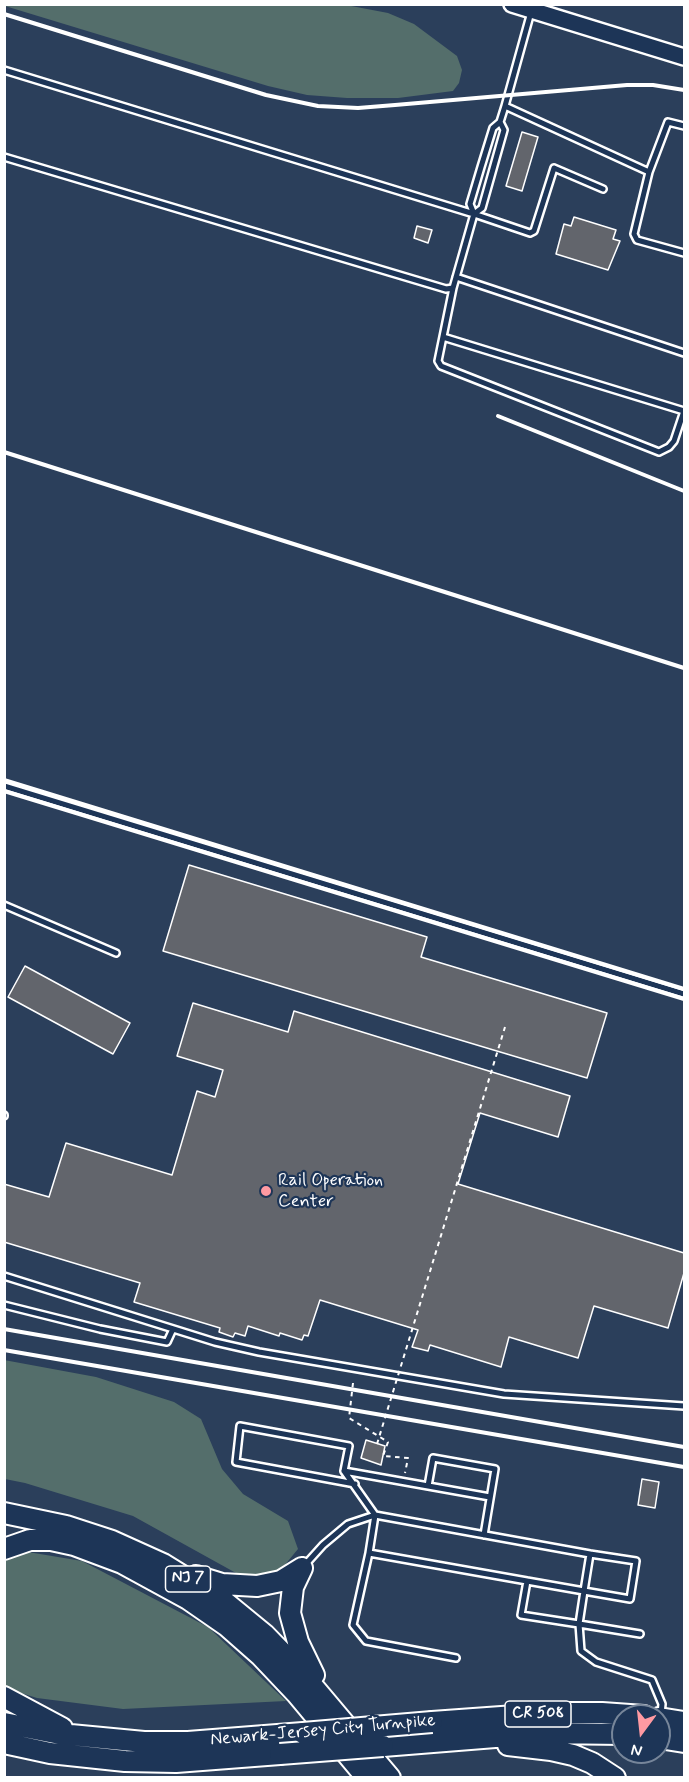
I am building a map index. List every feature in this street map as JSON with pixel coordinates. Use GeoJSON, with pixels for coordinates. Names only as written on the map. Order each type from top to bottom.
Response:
{"type":"FeatureCollection","features":[{"type":"Feature","properties":{"kind":"highway","name":"NJ 7"},"geometry":{"type":"LineString","coordinates":[[4,1513],[42,1520],[88,1533],[163,1564],[206,1589],[246,1619],[283,1653],[334,1708],[390,1778]]}},
{"type":"Feature","properties":{"kind":"highway"},"geometry":{"type":"LineString","coordinates":[[4,1549],[30,1540],[51,1540],[74,1545],[137,1570],[188,1599],[226,1626],[261,1656],[312,1710],[367,1778]]}},
{"type":"Feature","properties":{"kind":"highway"},"geometry":{"type":"LineString","coordinates":[[163,1564],[210,1581],[247,1587],[273,1583],[302,1568]]}},
{"type":"Feature","properties":{"kind":"highway"},"geometry":{"type":"LineString","coordinates":[[302,1568],[291,1597],[291,1622],[302,1654],[334,1708]]}},
{"type":"Feature","properties":{"kind":"highway"},"geometry":{"type":"LineString","coordinates":[[4,1697],[23,1709],[81,1737]]}},
{"type":"Feature","properties":{"kind":"highway","name":"Newark-Jersey City Turnpike"},"geometry":{"type":"LineString","coordinates":[[4,1723],[81,1737],[178,1742],[557,1713],[611,1715]]}},
{"type":"Feature","properties":{"kind":"highway","name":"Newark-Jersey City Turnpike"},"geometry":{"type":"LineString","coordinates":[[4,1743],[50,1753],[125,1761],[192,1761],[545,1733],[611,1734]]}},
{"type":"Feature","properties":{"kind":"highway","name":"Newark-Jersey City Turnpike"},"geometry":{"type":"LineString","coordinates":[[671,1733],[684,1742]]}},
{"type":"Feature","properties":{"kind":"highway"},"geometry":{"type":"LineString","coordinates":[[452,1740],[530,1746],[562,1752],[592,1763],[615,1778]]}},
{"type":"Feature","properties":{"kind":"main road"},"geometry":{"type":"LineString","coordinates":[[512,4],[684,57]]}},
{"type":"Feature","properties":{"kind":"lane"},"geometry":{"type":"LineString","coordinates":[[474,214],[470,204],[493,128],[500,122],[531,10]]}},
{"type":"Feature","properties":{"kind":"lane"},"geometry":{"type":"LineString","coordinates":[[4,70],[530,233],[534,231],[554,168],[603,189]]}},
{"type":"Feature","properties":{"kind":"lane"},"geometry":{"type":"LineString","coordinates":[[505,106],[650,172]]}},
{"type":"Feature","properties":{"kind":"lane"},"geometry":{"type":"LineString","coordinates":[[443,337],[684,411],[674,441],[669,447],[659,452],[441,366],[438,361],[453,288],[474,214],[482,208],[504,130],[500,122]]}},
{"type":"Feature","properties":{"kind":"lane"},"geometry":{"type":"LineString","coordinates":[[684,126],[668,122],[650,172],[634,234],[637,240],[684,253]]}},
{"type":"Feature","properties":{"kind":"lane"},"geometry":{"type":"LineString","coordinates":[[4,157],[446,289],[453,288]]}},
{"type":"Feature","properties":{"kind":"lane"},"geometry":{"type":"LineString","coordinates":[[456,277],[684,353]]}},
{"type":"Feature","properties":{"kind":"lane"},"geometry":{"type":"LineString","coordinates":[[4,786],[684,994]]}},
{"type":"Feature","properties":{"kind":"lane"},"geometry":{"type":"LineString","coordinates":[[4,905],[116,953]]}},
{"type":"Feature","properties":{"kind":"lane"},"geometry":{"type":"LineString","coordinates":[[4,1276],[239,1348],[504,1394],[684,1406]]}},
{"type":"Feature","properties":{"kind":"lane"},"geometry":{"type":"LineString","coordinates":[[4,1305],[100,1329],[168,1342],[173,1329]]}},
{"type":"Feature","properties":{"kind":"lane"},"geometry":{"type":"LineString","coordinates":[[344,1471],[350,1446],[240,1426],[236,1462],[355,1484]]}},
{"type":"Feature","properties":{"kind":"lane"},"geometry":{"type":"LineString","coordinates":[[428,1486],[434,1458],[495,1469],[484,1535]]}},
{"type":"Feature","properties":{"kind":"lane"},"geometry":{"type":"LineString","coordinates":[[344,1471],[490,1497]]}},
{"type":"Feature","properties":{"kind":"lane"},"geometry":{"type":"LineString","coordinates":[[344,1471],[375,1515],[353,1625],[366,1641],[456,1658]]}},
{"type":"Feature","properties":{"kind":"lane"},"geometry":{"type":"LineString","coordinates":[[302,1568],[323,1545],[348,1524],[375,1515],[636,1561],[630,1599],[369,1553]]}},
{"type":"Feature","properties":{"kind":"lane"},"geometry":{"type":"LineString","coordinates":[[590,1554],[579,1624],[581,1651],[596,1662],[652,1680],[662,1704]]}},
{"type":"Feature","properties":{"kind":"lane"},"geometry":{"type":"LineString","coordinates":[[527,1581],[521,1615],[640,1635]]}},
{"type":"Feature","properties":{"kind":"path"},"geometry":{"type":"LineString","coordinates":[[377,1444],[505,1027]]}},
{"type":"Feature","properties":{"kind":"path"},"geometry":{"type":"LineString","coordinates":[[353,1383],[349,1418],[388,1442],[383,1456],[408,1458],[404,1482]]}},
{"type":"Feature","properties":{"kind":"green space"},"geometry":{"type":"Polygon","coordinates":[[[4,5],[346,5],[388,13],[414,24],[457,56],[462,70],[459,83],[453,91],[398,98],[307,95],[268,86],[4,5]]]}},
{"type":"Feature","properties":{"kind":"green space"},"geometry":{"type":"Polygon","coordinates":[[[4,1360],[96,1377],[174,1402],[201,1419],[222,1469],[243,1494],[288,1521],[298,1549],[279,1572],[245,1578],[133,1516],[5,1479],[4,1360]]]}},
{"type":"Feature","properties":{"kind":"green space"},"geometry":{"type":"Polygon","coordinates":[[[4,1548],[82,1561],[208,1627],[286,1701],[123,1709],[37,1698],[5,1688],[4,1548]]]}},
{"type":"Feature","properties":{"kind":"building"},"geometry":{"type":"Polygon","coordinates":[[[522,132],[538,137],[522,191],[506,186],[522,132]]]}},
{"type":"Feature","properties":{"kind":"building"},"geometry":{"type":"Polygon","coordinates":[[[574,217],[616,230],[613,239],[620,241],[608,270],[556,254],[564,224],[571,226],[574,217]]]}},
{"type":"Feature","properties":{"kind":"building"},"geometry":{"type":"Polygon","coordinates":[[[417,226],[432,230],[428,243],[414,238],[417,226]]]}},
{"type":"Feature","properties":{"kind":"building"},"geometry":{"type":"Polygon","coordinates":[[[189,865],[427,937],[421,957],[607,1013],[587,1078],[163,951],[189,865]]]}},
{"type":"Feature","properties":{"kind":"building"},"geometry":{"type":"Polygon","coordinates":[[[25,966],[130,1023],[113,1054],[8,997],[25,966]]]}},
{"type":"Feature","properties":{"kind":"building","name":"Rail Operation Center"},"geometry":{"type":"Polygon","coordinates":[[[193,1003],[288,1032],[294,1011],[570,1096],[558,1137],[480,1113],[458,1184],[684,1253],[684,1273],[668,1328],[594,1306],[578,1358],[509,1337],[501,1367],[430,1345],[428,1351],[412,1347],[418,1330],[320,1300],[308,1336],[304,1335],[302,1340],[280,1333],[279,1336],[248,1326],[245,1336],[235,1333],[233,1337],[219,1332],[220,1328],[134,1302],[140,1283],[4,1242],[4,1184],[49,1197],[66,1143],[172,1175],[197,1091],[215,1097],[223,1070],[177,1056],[193,1003]]]}},
{"type":"Feature","properties":{"kind":"building"},"geometry":{"type":"Polygon","coordinates":[[[366,1440],[385,1446],[381,1465],[361,1458],[366,1440]]]}},
{"type":"Feature","properties":{"kind":"building"},"geometry":{"type":"Polygon","coordinates":[[[642,1479],[659,1482],[655,1508],[638,1505],[642,1479]]]}},
{"type":"Feature","properties":{"kind":"railway"},"geometry":{"type":"LineString","coordinates":[[4,14],[266,95],[318,106],[358,108],[627,85],[653,85],[684,90]]}},
{"type":"Feature","properties":{"kind":"railway"},"geometry":{"type":"LineString","coordinates":[[498,416],[684,491]]}},
{"type":"Feature","properties":{"kind":"railway"},"geometry":{"type":"LineString","coordinates":[[4,452],[684,668]]}},
{"type":"Feature","properties":{"kind":"railway"},"geometry":{"type":"LineString","coordinates":[[4,780],[684,989]]}},
{"type":"Feature","properties":{"kind":"railway"},"geometry":{"type":"LineString","coordinates":[[4,791],[684,999]]}},
{"type":"Feature","properties":{"kind":"railway"},"geometry":{"type":"LineString","coordinates":[[4,1329],[684,1447]]}},
{"type":"Feature","properties":{"kind":"railway"},"geometry":{"type":"LineString","coordinates":[[4,1350],[684,1467]]}},
{"type":"Feature","properties":{"kind":"place","name":"Rail Operation Center"},"geometry":{"type":"Point","coordinates":[266,1191]}}]}
